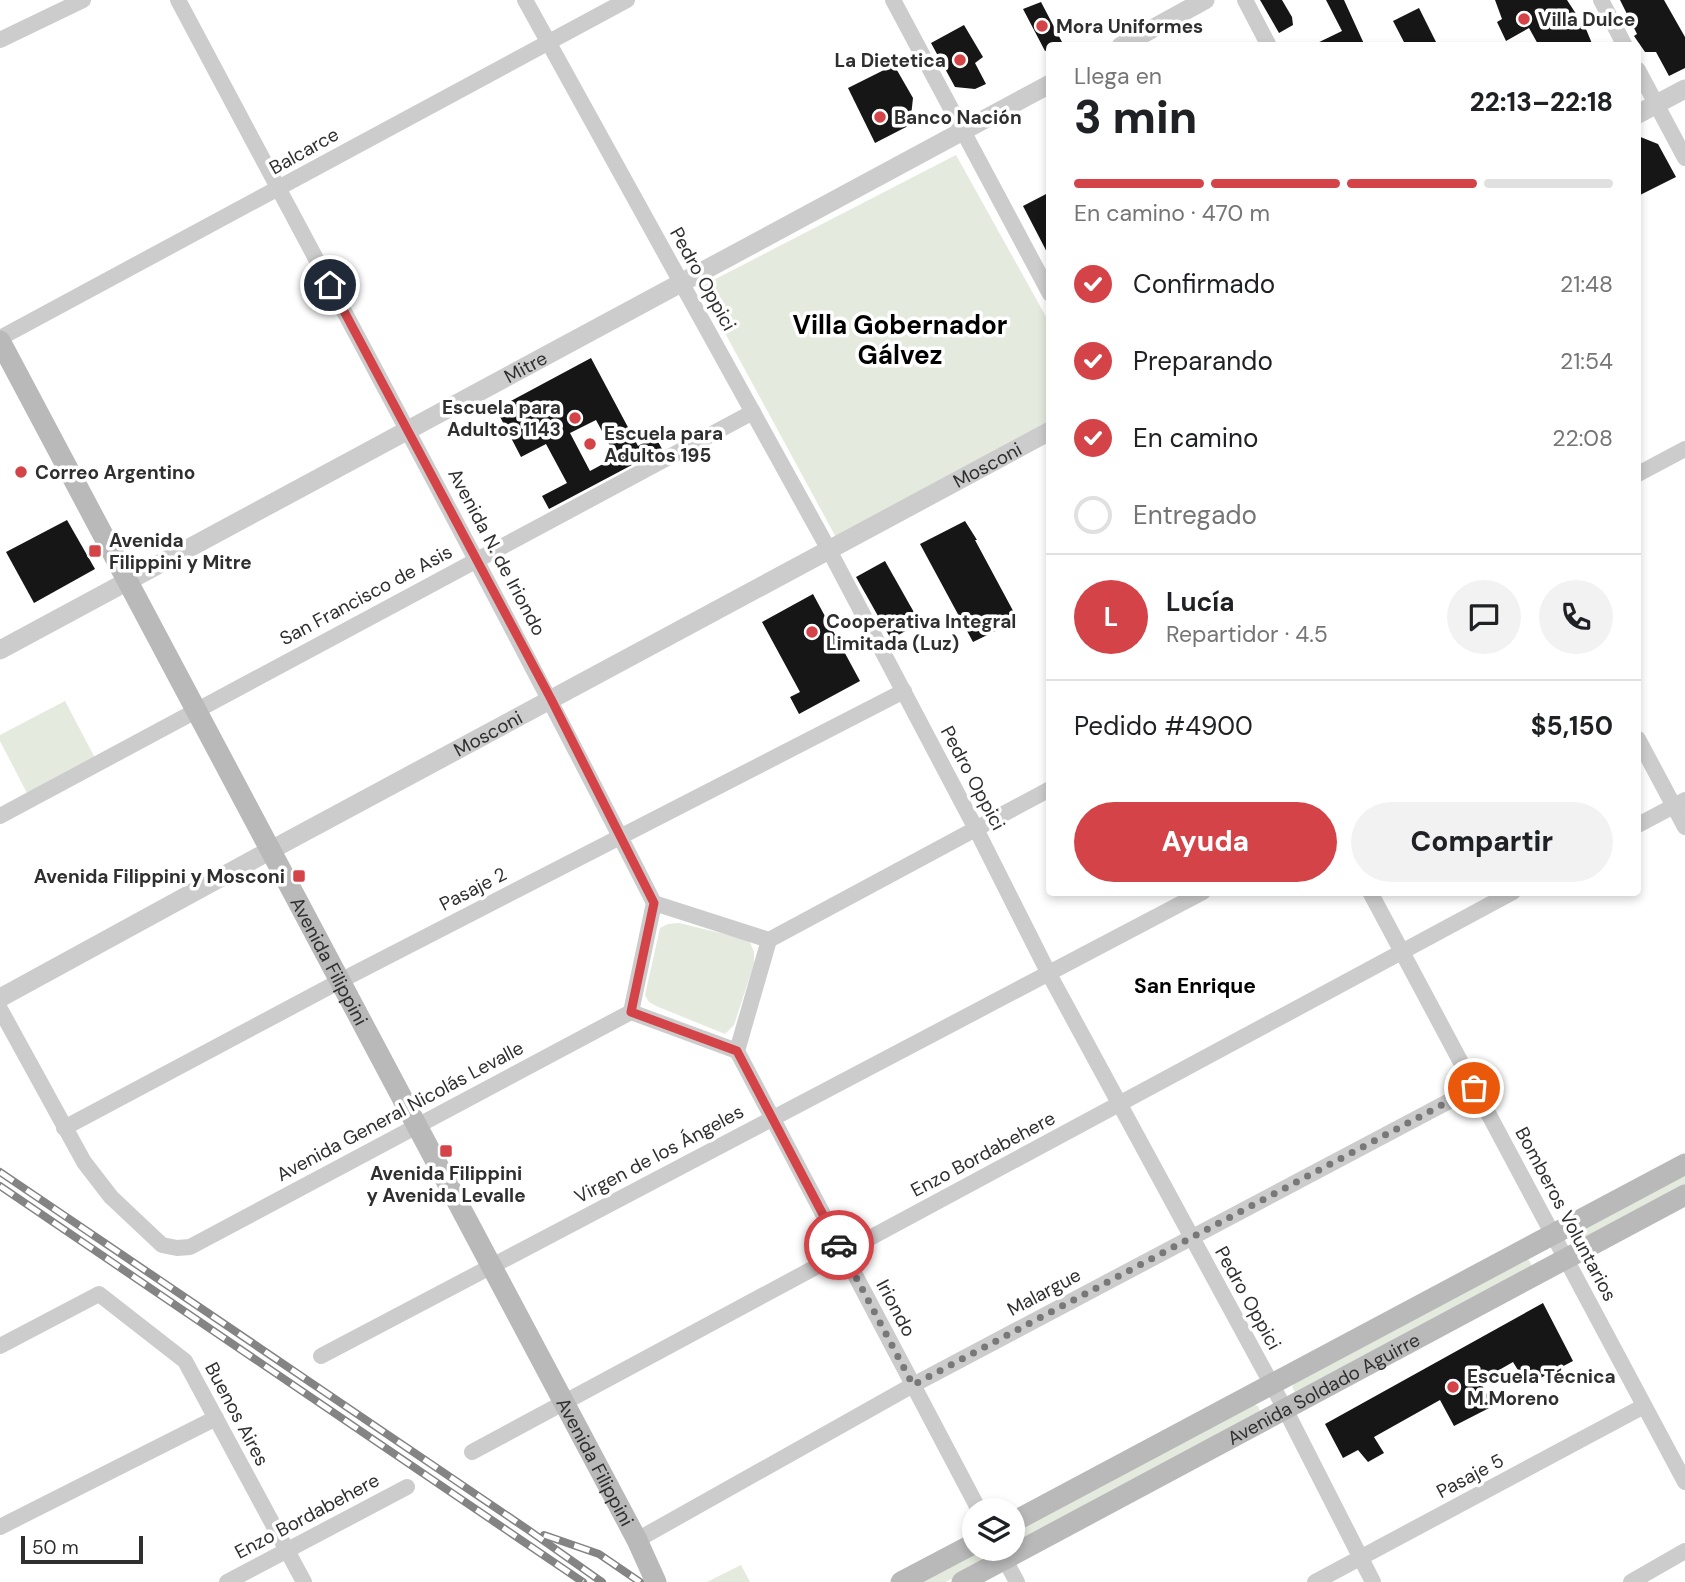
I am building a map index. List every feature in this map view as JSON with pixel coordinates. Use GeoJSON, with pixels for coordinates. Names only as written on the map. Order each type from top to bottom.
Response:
{"type":"FeatureCollection","features":[{"type":"Feature","properties":{"kind":"main road","name":"Avenida Filippini"},"geometry":{"type":"LineString","coordinates":[[0,339],[637,1540],[656,1582]]}},
{"type":"Feature","properties":{"kind":"main road","name":"Avenida Soldado Aguirre"},"geometry":{"type":"LineString","coordinates":[[1025,1516],[1685,1164]]}},
{"type":"Feature","properties":{"kind":"main road","name":"Avenida Soldado Aguirre"},"geometry":{"type":"LineString","coordinates":[[1025,1542],[1285,1409],[1685,1195]]}},
{"type":"Feature","properties":{"kind":"main road"},"geometry":{"type":"LineString","coordinates":[[901,1582],[962,1550]]}},
{"type":"Feature","properties":{"kind":"main road","name":"Avenida Soldado Aguirre"},"geometry":{"type":"LineString","coordinates":[[962,1582],[992,1561]]}},
{"type":"Feature","properties":{"kind":"street"},"geometry":{"type":"LineString","coordinates":[[0,40],[83,0]]}},
{"type":"Feature","properties":{"kind":"street","name":"Avenida N. de Iriondo"},"geometry":{"type":"LineString","coordinates":[[178,0],[551,699],[654,903]]}},
{"type":"Feature","properties":{"kind":"street","name":"Pedro Oppici"},"geometry":{"type":"LineString","coordinates":[[525,0],[829,550],[1049,974],[1272,1384],[1373,1582]]}},
{"type":"Feature","properties":{"kind":"street","name":"Balcarce"},"geometry":{"type":"LineString","coordinates":[[0,339],[627,0]]}},
{"type":"Feature","properties":{"kind":"street"},"geometry":{"type":"LineString","coordinates":[[893,0],[1046,287]]}},
{"type":"Feature","properties":{"kind":"street"},"geometry":{"type":"LineString","coordinates":[[1128,42],[1205,0]]}},
{"type":"Feature","properties":{"kind":"street"},"geometry":{"type":"LineString","coordinates":[[1245,0],[1267,42]]}},
{"type":"Feature","properties":{"kind":"street"},"geometry":{"type":"LineString","coordinates":[[1601,0],[1623,42]]}},
{"type":"Feature","properties":{"kind":"street"},"geometry":{"type":"LineString","coordinates":[[1641,76],[1685,158]]}},
{"type":"Feature","properties":{"kind":"street","name":"Mitre"},"geometry":{"type":"LineString","coordinates":[[0,650],[1046,86]]}},
{"type":"Feature","properties":{"kind":"street"},"geometry":{"type":"LineString","coordinates":[[1641,112],[1685,89]]}},
{"type":"Feature","properties":{"kind":"street","name":"San Francisco de Asis"},"geometry":{"type":"LineString","coordinates":[[0,816],[753,412]]}},
{"type":"Feature","properties":{"kind":"street","name":"Mosconi"},"geometry":{"type":"LineString","coordinates":[[0,998],[1046,433]]}},
{"type":"Feature","properties":{"kind":"street"},"geometry":{"type":"LineString","coordinates":[[1641,472],[1685,449]]}},
{"type":"Feature","properties":{"kind":"street","name":"Pasaje 2"},"geometry":{"type":"LineString","coordinates":[[64,1129],[340,981],[904,691]]}},
{"type":"Feature","properties":{"kind":"street"},"geometry":{"type":"LineString","coordinates":[[1641,744],[1679,803],[1685,827]]}},
{"type":"Feature","properties":{"kind":"street"},"geometry":{"type":"LineString","coordinates":[[769,940],[654,903],[631,1012],[737,1051],[769,940],[1046,791]]}},
{"type":"Feature","properties":{"kind":"street"},"geometry":{"type":"LineString","coordinates":[[1641,823],[1679,803]]}},
{"type":"Feature","properties":{"kind":"street","name":"Virgen de los Ángeles"},"geometry":{"type":"LineString","coordinates":[[321,1356],[1195,896]]}},
{"type":"Feature","properties":{"kind":"street","name":"Bomberos Voluntarios"},"geometry":{"type":"LineString","coordinates":[[1372,896],[1685,1482]]}},
{"type":"Feature","properties":{"kind":"street","name":"Enzo Bordabehere"},"geometry":{"type":"LineString","coordinates":[[472,1452],[1506,896]]}},
{"type":"Feature","properties":{"kind":"street"},"geometry":{"type":"LineString","coordinates":[[0,1009],[64,1129]]}},
{"type":"Feature","properties":{"kind":"street","name":"Avenida General Nicolás Levalle"},"geometry":{"type":"LineString","coordinates":[[64,1129],[84,1162],[111,1197],[145,1230],[162,1245],[190,1247],[631,1012]]}},
{"type":"Feature","properties":{"kind":"street","name":"Iriondo"},"geometry":{"type":"LineString","coordinates":[[737,1051],[973,1498]]}},
{"type":"Feature","properties":{"kind":"street","name":"Malargue"},"geometry":{"type":"LineString","coordinates":[[637,1540],[913,1385],[1474,1088]]}},
{"type":"Feature","properties":{"kind":"street","name":"Buenos Aires"},"geometry":{"type":"LineString","coordinates":[[0,1346],[99,1294],[185,1361],[304,1582]]}},
{"type":"Feature","properties":{"kind":"street","name":"Pasaje 5"},"geometry":{"type":"LineString","coordinates":[[1315,1582],[1644,1406]]}},
{"type":"Feature","properties":{"kind":"street"},"geometry":{"type":"LineString","coordinates":[[0,1527],[216,1418]]}},
{"type":"Feature","properties":{"kind":"street","name":"Enzo Bordabehere"},"geometry":{"type":"LineString","coordinates":[[227,1582],[407,1487]]}},
{"type":"Feature","properties":{"kind":"street"},"geometry":{"type":"LineString","coordinates":[[1631,1582],[1685,1551]]}},
{"type":"Feature","properties":{"kind":"street"},"geometry":{"type":"LineString","coordinates":[[1006,1561],[1017,1582]]}},
{"type":"Feature","properties":{"kind":"shaded area"},"geometry":{"type":"Polygon","coordinates":[[[956,155],[1046,317],[1046,426],[838,541],[700,287],[956,155]]]}},
{"type":"Feature","properties":{"kind":"shaded area"},"geometry":{"type":"Polygon","coordinates":[[[65,701],[95,758],[27,793],[0,741],[0,735],[65,701]]]}},
{"type":"Feature","properties":{"kind":"shaded area"},"geometry":{"type":"Polygon","coordinates":[[[679,923],[749,940],[754,952],[754,964],[734,1025],[725,1034],[656,1006],[649,1002],[645,995],[660,928],[679,923]]]}},
{"type":"Feature","properties":{"kind":"shaded area"},"geometry":{"type":"Polygon","coordinates":[[[1685,1172],[1685,1186],[1580,1242],[1572,1237],[1575,1231],[1685,1172]]]}},
{"type":"Feature","properties":{"kind":"shaded area"},"geometry":{"type":"Polygon","coordinates":[[[1523,1259],[1529,1260],[1532,1266],[1295,1392],[1292,1387],[1295,1382],[1523,1259]]]}},
{"type":"Feature","properties":{"kind":"shaded area"},"geometry":{"type":"Polygon","coordinates":[[[1252,1404],[1258,1406],[1260,1411],[1029,1538],[1025,1537],[1025,1526],[1252,1404]]]}},
{"type":"Feature","properties":{"kind":"shaded area"},"geometry":{"type":"Polygon","coordinates":[[[962,1559],[981,1561],[946,1582],[919,1582],[962,1559]]]}},
{"type":"Feature","properties":{"kind":"shaded area"},"geometry":{"type":"Polygon","coordinates":[[[741,1565],[750,1582],[707,1582],[741,1565]]]}},
{"type":"Feature","properties":{"kind":"building"},"geometry":{"type":"Polygon","coordinates":[[[1260,0],[1282,0],[1292,17],[1293,25],[1279,33],[1260,0]]]}},
{"type":"Feature","properties":{"kind":"building"},"geometry":{"type":"Polygon","coordinates":[[[1326,0],[1344,0],[1363,42],[1319,42],[1342,31],[1326,0]]]}},
{"type":"Feature","properties":{"kind":"building"},"geometry":{"type":"Polygon","coordinates":[[[1495,0],[1567,0],[1591,42],[1537,42],[1529,28],[1506,41],[1497,22],[1502,19],[1495,0]]]}},
{"type":"Feature","properties":{"kind":"building"},"geometry":{"type":"Polygon","coordinates":[[[1620,0],[1664,0],[1685,37],[1685,68],[1669,76],[1656,52],[1645,52],[1641,42],[1634,36],[1637,34],[1620,0]]]}},
{"type":"Feature","properties":{"kind":"building","name":"Mora Uniformes"},"geometry":{"type":"Polygon","coordinates":[[[1041,2],[1062,42],[1046,42],[1045,51],[1023,9],[1041,2]]]}},
{"type":"Feature","properties":{"kind":"building"},"geometry":{"type":"Polygon","coordinates":[[[1419,8],[1436,42],[1404,42],[1393,21],[1419,8]]]}},
{"type":"Feature","properties":{"kind":"building","name":"La Dietetica"},"geometry":{"type":"Polygon","coordinates":[[[964,25],[983,57],[975,63],[986,84],[975,89],[955,87],[931,43],[964,25]]]}},
{"type":"Feature","properties":{"kind":"building"},"geometry":{"type":"Polygon","coordinates":[[[894,65],[913,98],[910,125],[875,143],[848,88],[894,65]]]}},
{"type":"Feature","properties":{"kind":"building"},"geometry":{"type":"Polygon","coordinates":[[[1641,137],[1658,144],[1676,177],[1641,194],[1641,137]]]}},
{"type":"Feature","properties":{"kind":"building"},"geometry":{"type":"Polygon","coordinates":[[[1046,194],[1046,250],[1023,206],[1046,194]]]}},
{"type":"Feature","properties":{"kind":"building"},"geometry":{"type":"Polygon","coordinates":[[[591,358],[638,446],[655,436],[662,449],[549,509],[542,496],[567,483],[546,444],[521,457],[496,409],[591,358]],[[596,420],[570,433],[590,471],[616,457],[596,420]]]}},
{"type":"Feature","properties":{"kind":"building"},"geometry":{"type":"Polygon","coordinates":[[[67,520],[95,569],[34,603],[6,552],[67,520]]]}},
{"type":"Feature","properties":{"kind":"building"},"geometry":{"type":"Polygon","coordinates":[[[965,521],[1018,620],[973,642],[920,544],[965,521]]]}},
{"type":"Feature","properties":{"kind":"building"},"geometry":{"type":"Polygon","coordinates":[[[885,561],[920,623],[891,639],[856,577],[885,561]]]}},
{"type":"Feature","properties":{"kind":"building"},"geometry":{"type":"Polygon","coordinates":[[[813,594],[860,681],[799,714],[790,697],[800,692],[762,622],[813,594]]]}},
{"type":"Feature","properties":{"kind":"building"},"geometry":{"type":"Polygon","coordinates":[[[1543,1303],[1573,1361],[1527,1385],[1513,1362],[1480,1381],[1493,1406],[1454,1426],[1440,1400],[1374,1437],[1384,1453],[1368,1462],[1358,1450],[1343,1458],[1325,1424],[1543,1303]]]}},
{"type":"Feature","properties":{"kind":"railway"},"geometry":{"type":"LineString","coordinates":[[0,1172],[602,1582]]}},
{"type":"Feature","properties":{"kind":"railway"},"geometry":{"type":"LineString","coordinates":[[0,1186],[583,1582]]}},
{"type":"Feature","properties":{"kind":"railway"},"geometry":{"type":"LineString","coordinates":[[544,1535],[599,1554],[640,1582]]}},
{"type":"Feature","properties":{"kind":"way so far"},"geometry":{"type":"LineString","coordinates":[[839,1245],[913,1385],[1474,1088]]}},
{"type":"Feature","properties":{"kind":"place","name":"Villa Dulce"},"geometry":{"type":"Point","coordinates":[1524,19]}},
{"type":"Feature","properties":{"kind":"place","name":"Mora Uniformes"},"geometry":{"type":"Point","coordinates":[1042,26]}},
{"type":"Feature","properties":{"kind":"place","name":"La Dietetica"},"geometry":{"type":"Point","coordinates":[960,60]}},
{"type":"Feature","properties":{"kind":"place","name":"Banco Nación"},"geometry":{"type":"Point","coordinates":[880,117]}},
{"type":"Feature","properties":{"kind":"place","name":"Escuela para Adultos 1143"},"geometry":{"type":"Point","coordinates":[575,418]}},
{"type":"Feature","properties":{"kind":"place","name":"Escuela para Adultos 195"},"geometry":{"type":"Point","coordinates":[590,444]}},
{"type":"Feature","properties":{"kind":"place","name":"Correo Argentino"},"geometry":{"type":"Point","coordinates":[21,472]}},
{"type":"Feature","properties":{"kind":"place","name":"Avenida Filippini y Mitre"},"geometry":{"type":"Point","coordinates":[95,551]}},
{"type":"Feature","properties":{"kind":"place","name":"Cooperativa Integral Limitada (Luz)"},"geometry":{"type":"Point","coordinates":[812,632]}},
{"type":"Feature","properties":{"kind":"place","name":"Avenida Filippini y Mosconi"},"geometry":{"type":"Point","coordinates":[299,876]}},
{"type":"Feature","properties":{"kind":"place","name":"Avenida Filippini y Avenida Levalle"},"geometry":{"type":"Point","coordinates":[446,1151]}},
{"type":"Feature","properties":{"kind":"place","name":"Escuela Técnica M.Moreno"},"geometry":{"type":"Point","coordinates":[1453,1387]}},
{"type":"Feature","properties":{"kind":"district","name":"Villa Gobernador Gálvez"},"geometry":{"type":"Point","coordinates":[900,340]}},
{"type":"Feature","properties":{"kind":"district","name":"San Enrique"},"geometry":{"type":"Point","coordinates":[1195,986]}},
{"type":"Feature","properties":{"kind":"route"},"geometry":{"type":"LineString","coordinates":[[330,285],[551,699],[654,903],[631,1012],[737,1051],[839,1245]]}}]}
